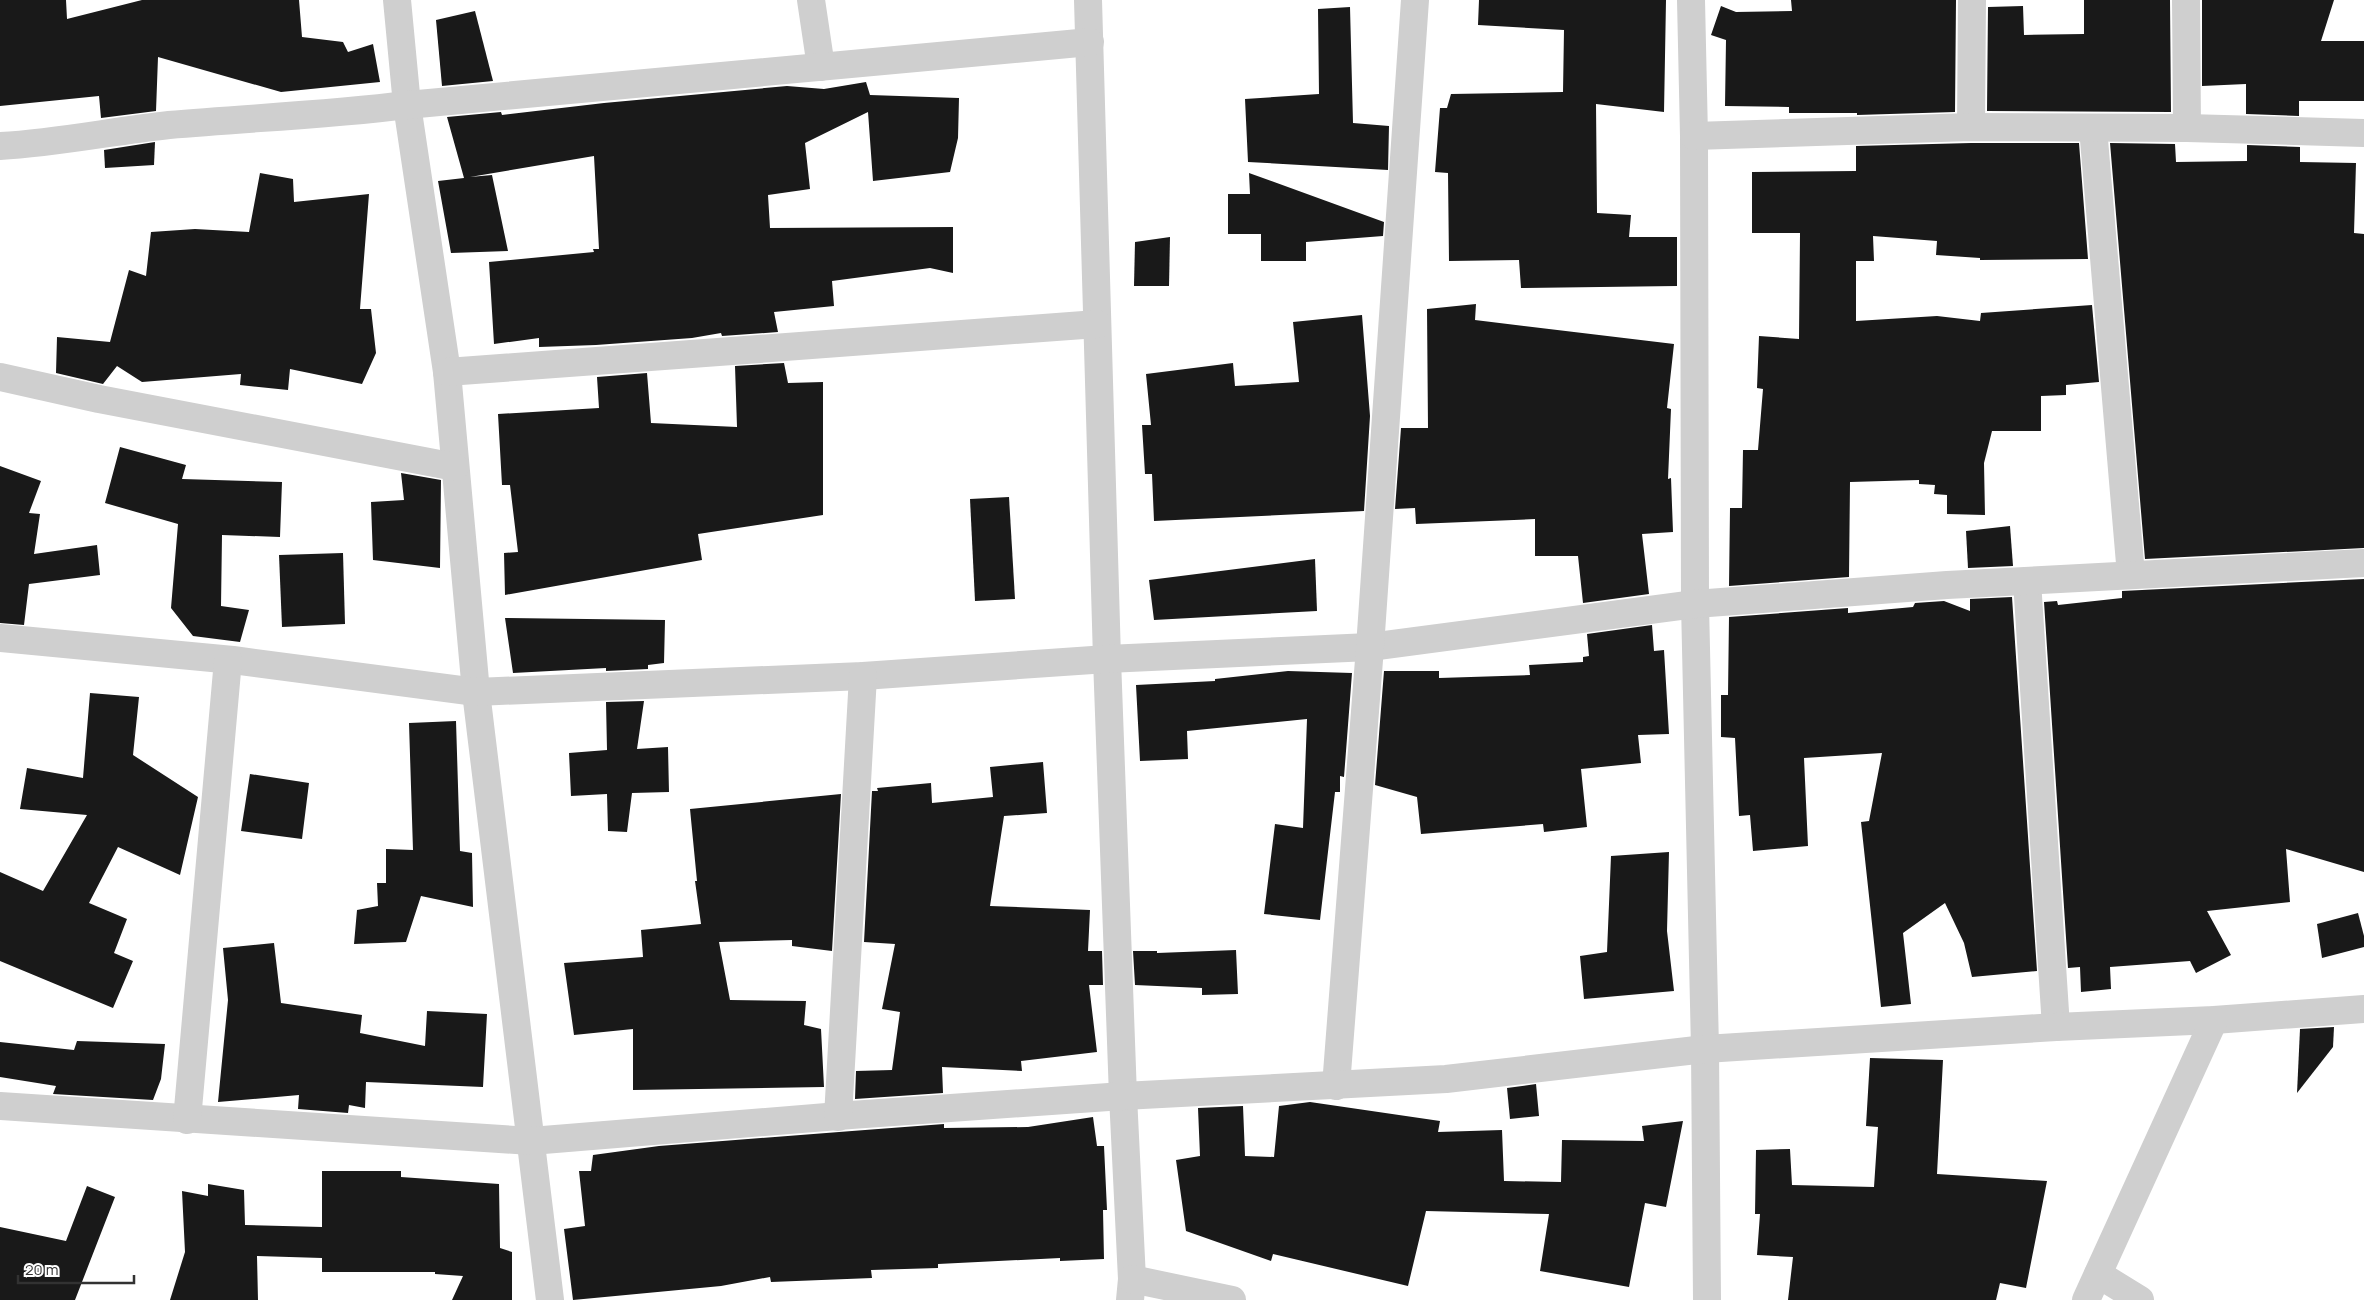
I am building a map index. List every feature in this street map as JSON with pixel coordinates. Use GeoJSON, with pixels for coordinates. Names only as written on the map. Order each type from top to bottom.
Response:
{"type":"FeatureCollection","features":[{"type":"Feature","properties":{"kind":"street"},"geometry":{"type":"LineString","coordinates":[[397,0],[407,105],[447,372],[476,692],[550,1300]]}},
{"type":"Feature","properties":{"kind":"street"},"geometry":{"type":"LineString","coordinates":[[811,0],[821,67]]}},
{"type":"Feature","properties":{"kind":"street"},"geometry":{"type":"LineString","coordinates":[[1088,0],[1107,659],[1131,1289],[1232,1300]]}},
{"type":"Feature","properties":{"kind":"street"},"geometry":{"type":"LineString","coordinates":[[1336,1086],[1370,646],[1415,0]]}},
{"type":"Feature","properties":{"kind":"street"},"geometry":{"type":"LineString","coordinates":[[1691,0],[1694,136],[1695,604],[1705,1049],[1707,1300]]}},
{"type":"Feature","properties":{"kind":"street"},"geometry":{"type":"LineString","coordinates":[[1971,127],[1972,0]]}},
{"type":"Feature","properties":{"kind":"street"},"geometry":{"type":"LineString","coordinates":[[2186,0],[2187,128]]}},
{"type":"Feature","properties":{"kind":"street"},"geometry":{"type":"LineString","coordinates":[[0,146],[41,144],[145,128],[260,116],[360,111],[407,105],[1090,42]]}},
{"type":"Feature","properties":{"kind":"street"},"geometry":{"type":"LineString","coordinates":[[1694,136],[1971,127],[2187,128],[2364,133]]}},
{"type":"Feature","properties":{"kind":"street"},"geometry":{"type":"LineString","coordinates":[[2092,128],[2132,576]]}},
{"type":"Feature","properties":{"kind":"street"},"geometry":{"type":"LineString","coordinates":[[447,372],[1097,324]]}},
{"type":"Feature","properties":{"kind":"street"},"geometry":{"type":"LineString","coordinates":[[0,377],[99,399],[455,467]]}},
{"type":"Feature","properties":{"kind":"street"},"geometry":{"type":"LineString","coordinates":[[0,638],[228,660],[476,692],[863,676],[1107,659],[1370,646],[1695,604],[2027,581],[2364,563]]}},
{"type":"Feature","properties":{"kind":"street"},"geometry":{"type":"LineString","coordinates":[[2027,581],[2056,1027]]}},
{"type":"Feature","properties":{"kind":"street"},"geometry":{"type":"LineString","coordinates":[[187,1120],[228,660]]}},
{"type":"Feature","properties":{"kind":"street"},"geometry":{"type":"LineString","coordinates":[[838,1117],[863,676]]}},
{"type":"Feature","properties":{"kind":"street"},"geometry":{"type":"LineString","coordinates":[[0,1106],[187,1120],[531,1141],[1123,1096],[1336,1086],[1496,1074],[1705,1049],[2056,1027],[2214,1020],[2364,1009]]}},
{"type":"Feature","properties":{"kind":"street"},"geometry":{"type":"LineString","coordinates":[[2086,1300],[2214,1020]]}},
{"type":"Feature","properties":{"kind":"street"},"geometry":{"type":"LineString","coordinates":[[2098,1274],[2140,1300]]}},
{"type":"Feature","properties":{"kind":"building"},"geometry":{"type":"Polygon","coordinates":[[[0,0],[66,0],[67,19],[142,0],[299,0],[302,37],[343,42],[348,52],[373,44],[380,82],[281,92],[158,57],[156,111],[101,118],[99,96],[0,106],[0,0]]]}},
{"type":"Feature","properties":{"kind":"building"},"geometry":{"type":"Polygon","coordinates":[[[1479,0],[1666,0],[1664,112],[1596,104],[1597,213],[1631,215],[1629,237],[1677,237],[1677,286],[1521,288],[1519,260],[1449,261],[1448,173],[1435,172],[1440,108],[1447,108],[1451,94],[1563,92],[1564,30],[1478,25],[1479,0]]]}},
{"type":"Feature","properties":{"kind":"building"},"geometry":{"type":"Polygon","coordinates":[[[1791,0],[1956,0],[1955,112],[1857,115],[1857,113],[1789,113],[1789,107],[1725,106],[1726,40],[1711,35],[1721,6],[1736,12],[1792,11],[1791,0]]]}},
{"type":"Feature","properties":{"kind":"building"},"geometry":{"type":"Polygon","coordinates":[[[2084,0],[2170,0],[2171,112],[1987,111],[1988,7],[2023,6],[2024,35],[2084,34],[2084,0]]]}},
{"type":"Feature","properties":{"kind":"building"},"geometry":{"type":"Polygon","coordinates":[[[2202,0],[2334,0],[2321,41],[2364,41],[2364,101],[2299,101],[2299,116],[2246,114],[2246,84],[2202,86],[2202,0]]]}},
{"type":"Feature","properties":{"kind":"building"},"geometry":{"type":"Polygon","coordinates":[[[1350,7],[1353,123],[1389,126],[1388,170],[1248,162],[1245,99],[1319,94],[1318,9],[1350,7]]]}},
{"type":"Feature","properties":{"kind":"building"},"geometry":{"type":"Polygon","coordinates":[[[475,11],[493,81],[442,86],[436,20],[475,11]]]}},
{"type":"Feature","properties":{"kind":"building"},"geometry":{"type":"Polygon","coordinates":[[[866,82],[870,95],[959,98],[958,138],[950,172],[873,181],[868,112],[805,143],[810,189],[768,195],[770,228],[953,227],[953,273],[930,268],[832,281],[834,306],[774,312],[778,332],[722,336],[721,333],[692,338],[596,345],[539,347],[539,338],[494,344],[489,262],[594,252],[593,249],[599,249],[594,156],[470,177],[492,175],[508,251],[451,253],[438,181],[464,178],[447,117],[501,112],[502,115],[604,103],[787,86],[824,89],[866,82]]]}},
{"type":"Feature","properties":{"kind":"building"},"geometry":{"type":"Polygon","coordinates":[[[155,142],[154,165],[105,168],[104,150],[155,142]]]}},
{"type":"Feature","properties":{"kind":"building"},"geometry":{"type":"Polygon","coordinates":[[[2079,143],[2088,259],[1980,260],[1980,258],[1936,255],[1937,241],[1873,236],[1874,261],[1856,261],[1856,321],[1937,316],[1980,321],[1981,313],[2092,305],[2099,382],[2066,385],[2066,395],[2041,396],[2041,431],[1992,431],[1984,463],[1985,515],[1947,514],[1947,495],[1934,494],[1935,485],[1919,484],[1919,480],[1850,482],[1849,577],[1729,586],[1730,508],[1742,508],[1743,450],[1758,450],[1763,389],[1757,388],[1759,336],[1799,339],[1800,233],[1752,233],[1752,172],[1856,171],[1856,146],[2079,143]]]}},
{"type":"Feature","properties":{"kind":"building"},"geometry":{"type":"Polygon","coordinates":[[[2110,143],[2175,144],[2176,162],[2247,161],[2247,145],[2300,147],[2300,162],[2356,163],[2354,233],[2364,234],[2364,548],[2145,559],[2110,143]]]}},
{"type":"Feature","properties":{"kind":"building"},"geometry":{"type":"Polygon","coordinates":[[[260,173],[293,179],[294,202],[369,194],[360,309],[371,309],[376,353],[362,384],[290,369],[288,390],[240,385],[241,374],[142,382],[117,366],[103,384],[56,373],[57,337],[110,342],[129,270],[146,276],[151,232],[195,229],[249,232],[260,173]]]}},
{"type":"Feature","properties":{"kind":"building"},"geometry":{"type":"Polygon","coordinates":[[[1249,173],[1384,222],[1383,236],[1306,242],[1306,261],[1261,261],[1261,234],[1228,234],[1228,194],[1250,194],[1249,173]]]}},
{"type":"Feature","properties":{"kind":"building"},"geometry":{"type":"Polygon","coordinates":[[[1170,237],[1169,286],[1134,286],[1135,242],[1170,237]]]}},
{"type":"Feature","properties":{"kind":"building"},"geometry":{"type":"Polygon","coordinates":[[[1476,304],[1475,320],[1674,344],[1667,408],[1671,409],[1668,479],[1671,478],[1673,532],[1642,534],[1649,594],[1583,603],[1578,556],[1535,556],[1535,519],[1416,524],[1415,508],[1395,509],[1401,428],[1428,428],[1427,309],[1476,304]]]}},
{"type":"Feature","properties":{"kind":"building"},"geometry":{"type":"Polygon","coordinates":[[[1362,315],[1370,416],[1364,511],[1154,521],[1152,474],[1145,474],[1142,425],[1151,425],[1146,374],[1233,363],[1235,386],[1299,382],[1293,322],[1362,315]]]}},
{"type":"Feature","properties":{"kind":"building"},"geometry":{"type":"Polygon","coordinates":[[[784,363],[788,383],[823,382],[823,515],[698,534],[702,560],[505,595],[504,553],[518,552],[510,485],[502,485],[498,414],[599,408],[597,377],[647,373],[651,423],[737,427],[735,366],[784,363]]]}},
{"type":"Feature","properties":{"kind":"building"},"geometry":{"type":"Polygon","coordinates":[[[120,447],[186,465],[182,479],[282,482],[280,537],[222,535],[221,606],[249,610],[240,642],[193,636],[171,608],[178,524],[105,503],[120,447]]]}},
{"type":"Feature","properties":{"kind":"building"},"geometry":{"type":"Polygon","coordinates":[[[0,466],[41,481],[29,513],[40,514],[34,554],[97,545],[100,575],[29,584],[24,625],[0,623],[0,466]]]}},
{"type":"Feature","properties":{"kind":"building"},"geometry":{"type":"Polygon","coordinates":[[[401,473],[441,480],[440,568],[373,560],[371,502],[404,500],[401,473]]]}},
{"type":"Feature","properties":{"kind":"building"},"geometry":{"type":"Polygon","coordinates":[[[1009,497],[1015,599],[975,601],[970,499],[1009,497]]]}},
{"type":"Feature","properties":{"kind":"building"},"geometry":{"type":"Polygon","coordinates":[[[2010,526],[2013,566],[1968,568],[1966,531],[2010,526]]]}},
{"type":"Feature","properties":{"kind":"building"},"geometry":{"type":"Polygon","coordinates":[[[343,553],[345,624],[282,627],[279,555],[343,553]]]}},
{"type":"Feature","properties":{"kind":"building"},"geometry":{"type":"Polygon","coordinates":[[[1315,559],[1317,611],[1154,620],[1149,580],[1315,559]]]}},
{"type":"Feature","properties":{"kind":"building"},"geometry":{"type":"Polygon","coordinates":[[[2364,579],[2364,872],[2286,849],[2290,902],[2207,911],[2231,955],[2196,973],[2190,961],[2110,967],[2111,989],[2081,992],[2080,967],[2068,968],[2044,602],[2057,601],[2058,605],[2122,598],[2122,591],[2364,579]]]}},
{"type":"Feature","properties":{"kind":"building"},"geometry":{"type":"Polygon","coordinates":[[[2012,597],[2037,971],[1972,977],[1964,943],[1945,903],[1903,933],[1911,1004],[1881,1007],[1861,822],[1869,821],[1882,753],[1804,758],[1808,846],[1753,851],[1750,815],[1739,816],[1735,738],[1721,737],[1721,695],[1728,695],[1729,617],[1848,608],[1848,613],[1913,607],[1915,603],[1944,601],[1970,611],[1970,599],[2012,597]]]}},
{"type":"Feature","properties":{"kind":"building"},"geometry":{"type":"Polygon","coordinates":[[[505,618],[665,620],[664,663],[648,665],[648,669],[606,671],[606,668],[513,673],[505,618]]]}},
{"type":"Feature","properties":{"kind":"building"},"geometry":{"type":"Polygon","coordinates":[[[1652,625],[1654,651],[1664,650],[1669,734],[1638,735],[1641,763],[1581,769],[1587,827],[1544,832],[1543,824],[1421,834],[1417,797],[1375,785],[1384,671],[1439,671],[1439,678],[1530,675],[1529,665],[1583,662],[1583,657],[1589,656],[1587,634],[1652,625]]]}},
{"type":"Feature","properties":{"kind":"building"},"geometry":{"type":"Polygon","coordinates":[[[1288,671],[1352,673],[1344,777],[1340,776],[1340,792],[1335,792],[1320,920],[1264,914],[1275,824],[1303,828],[1307,719],[1187,731],[1188,759],[1140,761],[1136,685],[1215,681],[1215,679],[1288,671]]]}},
{"type":"Feature","properties":{"kind":"building"},"geometry":{"type":"Polygon","coordinates":[[[90,693],[139,697],[133,755],[198,797],[180,875],[118,847],[89,903],[127,919],[114,953],[133,961],[113,1008],[0,961],[0,872],[43,891],[87,815],[20,809],[27,768],[83,778],[90,693]]]}},
{"type":"Feature","properties":{"kind":"building"},"geometry":{"type":"Polygon","coordinates":[[[644,701],[637,749],[668,747],[669,792],[632,793],[627,832],[608,831],[607,794],[571,796],[569,753],[607,750],[606,702],[644,701]]]}},
{"type":"Feature","properties":{"kind":"building"},"geometry":{"type":"Polygon","coordinates":[[[456,721],[460,851],[472,853],[473,907],[421,896],[406,942],[354,944],[357,910],[378,906],[377,883],[386,883],[386,849],[413,850],[409,723],[456,721]]]}},
{"type":"Feature","properties":{"kind":"building"},"geometry":{"type":"Polygon","coordinates":[[[1043,762],[1047,813],[1004,816],[990,906],[1090,910],[1088,951],[1102,951],[1103,985],[1089,985],[1097,1052],[1021,1061],[1022,1071],[942,1067],[943,1093],[855,1099],[856,1071],[892,1070],[900,1012],[882,1009],[895,944],[864,942],[872,791],[878,791],[877,788],[931,783],[932,803],[993,797],[990,767],[1043,762]]]}},
{"type":"Feature","properties":{"kind":"building"},"geometry":{"type":"Polygon","coordinates":[[[250,774],[309,783],[302,839],[241,831],[250,774]]]}},
{"type":"Feature","properties":{"kind":"building"},"geometry":{"type":"Polygon","coordinates":[[[841,794],[832,951],[792,946],[792,940],[719,942],[730,1000],[806,1001],[804,1025],[821,1029],[824,1087],[633,1090],[633,1029],[574,1035],[564,963],[643,957],[641,930],[701,924],[695,881],[697,881],[690,809],[841,794]]]}},
{"type":"Feature","properties":{"kind":"building"},"geometry":{"type":"Polygon","coordinates":[[[1669,852],[1667,931],[1674,991],[1584,999],[1580,956],[1607,952],[1611,856],[1669,852]]]}},
{"type":"Feature","properties":{"kind":"building"},"geometry":{"type":"Polygon","coordinates":[[[2358,913],[2364,936],[2364,947],[2322,958],[2317,924],[2358,913]]]}},
{"type":"Feature","properties":{"kind":"building"},"geometry":{"type":"Polygon","coordinates":[[[274,943],[281,1003],[362,1015],[360,1033],[425,1046],[427,1011],[487,1014],[483,1087],[366,1082],[365,1108],[349,1105],[348,1113],[298,1109],[299,1095],[218,1102],[228,1000],[223,948],[274,943]]]}},
{"type":"Feature","properties":{"kind":"building"},"geometry":{"type":"Polygon","coordinates":[[[1236,950],[1238,994],[1202,995],[1202,988],[1135,985],[1133,951],[1157,951],[1157,953],[1236,950]]]}},
{"type":"Feature","properties":{"kind":"building"},"geometry":{"type":"Polygon","coordinates":[[[2334,1027],[2333,1047],[2297,1093],[2300,1029],[2334,1027]]]}},
{"type":"Feature","properties":{"kind":"building"},"geometry":{"type":"Polygon","coordinates":[[[77,1041],[165,1044],[161,1079],[153,1100],[53,1094],[56,1086],[0,1077],[0,1042],[74,1050],[77,1041]]]}},
{"type":"Feature","properties":{"kind":"building"},"geometry":{"type":"Polygon","coordinates":[[[1870,1058],[1943,1060],[1937,1174],[2047,1181],[2026,1288],[2000,1283],[1996,1300],[1788,1300],[1793,1257],[1757,1255],[1760,1214],[1755,1214],[1756,1150],[1790,1149],[1792,1185],[1874,1187],[1878,1127],[1866,1126],[1870,1058]]]}},
{"type":"Feature","properties":{"kind":"building"},"geometry":{"type":"Polygon","coordinates":[[[1536,1084],[1539,1116],[1510,1119],[1507,1088],[1536,1084]]]}},
{"type":"Feature","properties":{"kind":"building"},"geometry":{"type":"Polygon","coordinates":[[[1310,1102],[1440,1121],[1438,1132],[1502,1130],[1504,1181],[1561,1182],[1562,1140],[1644,1141],[1642,1126],[1683,1121],[1666,1207],[1645,1203],[1629,1287],[1540,1271],[1549,1214],[1426,1211],[1408,1286],[1273,1254],[1271,1261],[1186,1231],[1176,1160],[1200,1156],[1198,1108],[1243,1106],[1245,1156],[1274,1157],[1279,1106],[1310,1102]]]}},
{"type":"Feature","properties":{"kind":"building"},"geometry":{"type":"Polygon","coordinates":[[[1093,1117],[1097,1146],[1104,1146],[1107,1210],[1103,1210],[1104,1259],[1060,1261],[1060,1258],[938,1264],[938,1268],[871,1270],[872,1278],[771,1282],[770,1277],[721,1286],[573,1300],[564,1229],[585,1226],[579,1171],[591,1171],[593,1155],[659,1146],[944,1124],[944,1128],[1028,1127],[1093,1117]]]}},
{"type":"Feature","properties":{"kind":"building"},"geometry":{"type":"Polygon","coordinates":[[[322,1171],[401,1171],[401,1177],[499,1184],[500,1248],[512,1252],[512,1300],[452,1300],[463,1276],[435,1274],[435,1272],[322,1272],[322,1258],[257,1256],[258,1300],[170,1300],[185,1252],[182,1191],[208,1196],[208,1184],[244,1190],[245,1225],[322,1227],[322,1171]]]}},
{"type":"Feature","properties":{"kind":"building"},"geometry":{"type":"Polygon","coordinates":[[[87,1186],[115,1197],[75,1300],[0,1300],[0,1227],[66,1241],[87,1186]]]}}]}
